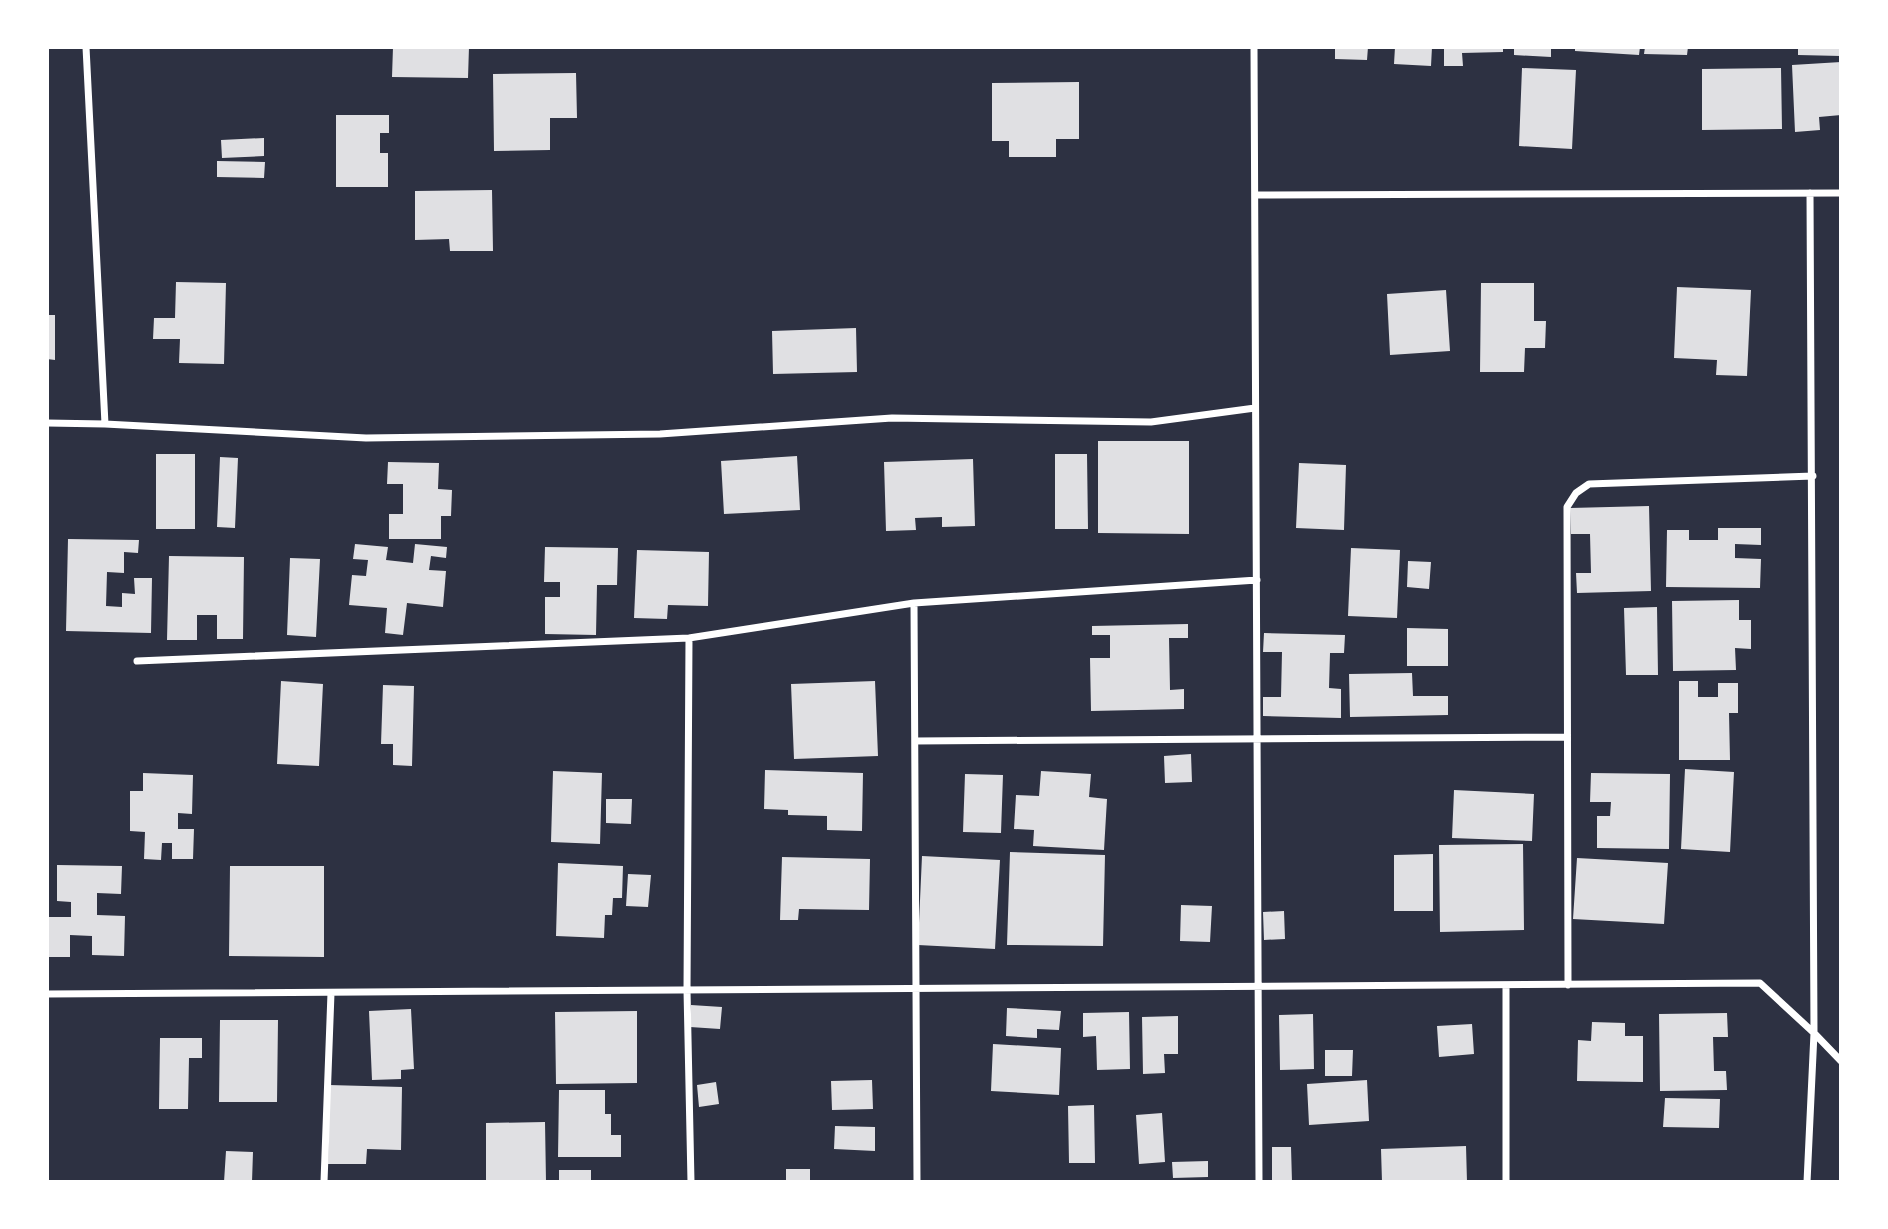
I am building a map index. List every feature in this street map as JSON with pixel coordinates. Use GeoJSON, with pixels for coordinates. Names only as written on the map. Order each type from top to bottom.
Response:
{"type":"FeatureCollection","features":[{"type":"Feature","properties":{"kind":"street"},"geometry":{"type":"LineString","coordinates":[[86,47],[105,424]]}},
{"type":"Feature","properties":{"kind":"street"},"geometry":{"type":"LineString","coordinates":[[1254,47],[1259,1182]]}},
{"type":"Feature","properties":{"kind":"street"},"geometry":{"type":"LineString","coordinates":[[1255,195],[1841,192]]}},
{"type":"Feature","properties":{"kind":"street"},"geometry":{"type":"LineString","coordinates":[[1807,1182],[1815,1033],[1810,193]]}},
{"type":"Feature","properties":{"kind":"street"},"geometry":{"type":"LineString","coordinates":[[47,423],[366,438],[660,434],[892,418],[1151,422],[1255,408]]}},
{"type":"Feature","properties":{"kind":"street"},"geometry":{"type":"LineString","coordinates":[[1568,985],[1567,507],[1576,493],[1589,484],[1813,476]]}},
{"type":"Feature","properties":{"kind":"street"},"geometry":{"type":"LineString","coordinates":[[137,661],[689,638],[914,603],[1256,580]]}},
{"type":"Feature","properties":{"kind":"street"},"geometry":{"type":"LineString","coordinates":[[914,603],[917,1182]]}},
{"type":"Feature","properties":{"kind":"street"},"geometry":{"type":"LineString","coordinates":[[689,638],[687,990],[691,1182]]}},
{"type":"Feature","properties":{"kind":"street"},"geometry":{"type":"LineString","coordinates":[[915,741],[1567,737]]}},
{"type":"Feature","properties":{"kind":"street"},"geometry":{"type":"LineString","coordinates":[[47,994],[1760,983],[1815,1033],[1841,1061]]}},
{"type":"Feature","properties":{"kind":"street"},"geometry":{"type":"LineString","coordinates":[[1506,985],[1506,1182]]}},
{"type":"Feature","properties":{"kind":"street"},"geometry":{"type":"LineString","coordinates":[[324,1182],[331,993]]}},
{"type":"Feature","properties":{"kind":"building"},"geometry":{"type":"Polygon","coordinates":[[[393,47],[469,47],[468,78],[392,77],[393,47]]]}},
{"type":"Feature","properties":{"kind":"building"},"geometry":{"type":"Polygon","coordinates":[[[1335,47],[1368,47],[1367,60],[1335,59],[1335,47]]]}},
{"type":"Feature","properties":{"kind":"building"},"geometry":{"type":"Polygon","coordinates":[[[1395,47],[1432,47],[1431,66],[1394,64],[1395,47]]]}},
{"type":"Feature","properties":{"kind":"building"},"geometry":{"type":"Polygon","coordinates":[[[1444,47],[1503,47],[1503,52],[1462,53],[1463,66],[1444,66],[1444,47]]]}},
{"type":"Feature","properties":{"kind":"building"},"geometry":{"type":"Polygon","coordinates":[[[1514,47],[1551,47],[1551,57],[1514,55],[1514,47]]]}},
{"type":"Feature","properties":{"kind":"building"},"geometry":{"type":"Polygon","coordinates":[[[1575,47],[1640,47],[1639,55],[1575,51],[1575,47]]]}},
{"type":"Feature","properties":{"kind":"building"},"geometry":{"type":"Polygon","coordinates":[[[1645,47],[1688,47],[1687,55],[1644,54],[1645,47]]]}},
{"type":"Feature","properties":{"kind":"building"},"geometry":{"type":"Polygon","coordinates":[[[1798,47],[1841,47],[1841,56],[1798,55],[1798,47]]]}},
{"type":"Feature","properties":{"kind":"building"},"geometry":{"type":"Polygon","coordinates":[[[1841,62],[1841,115],[1819,117],[1820,130],[1795,132],[1792,65],[1841,62]]]}},
{"type":"Feature","properties":{"kind":"building"},"geometry":{"type":"Polygon","coordinates":[[[1522,68],[1576,70],[1572,149],[1519,146],[1522,68]]]}},
{"type":"Feature","properties":{"kind":"building"},"geometry":{"type":"Polygon","coordinates":[[[1781,68],[1782,129],[1702,130],[1702,69],[1781,68]]]}},
{"type":"Feature","properties":{"kind":"building"},"geometry":{"type":"Polygon","coordinates":[[[576,73],[577,118],[550,118],[550,150],[494,151],[493,74],[576,73]]]}},
{"type":"Feature","properties":{"kind":"building"},"geometry":{"type":"Polygon","coordinates":[[[1079,82],[1079,139],[1056,139],[1056,157],[1009,157],[1009,141],[992,141],[992,83],[1079,82]]]}},
{"type":"Feature","properties":{"kind":"building"},"geometry":{"type":"Polygon","coordinates":[[[336,115],[389,115],[389,133],[380,133],[380,153],[388,153],[388,187],[336,187],[336,115]]]}},
{"type":"Feature","properties":{"kind":"building"},"geometry":{"type":"Polygon","coordinates":[[[264,138],[264,156],[222,158],[221,140],[264,138]]]}},
{"type":"Feature","properties":{"kind":"building"},"geometry":{"type":"Polygon","coordinates":[[[217,161],[265,162],[264,178],[217,177],[217,161]]]}},
{"type":"Feature","properties":{"kind":"building"},"geometry":{"type":"Polygon","coordinates":[[[492,190],[493,251],[450,251],[449,239],[415,240],[415,191],[492,190]]]}},
{"type":"Feature","properties":{"kind":"building"},"geometry":{"type":"Polygon","coordinates":[[[176,282],[226,283],[224,364],[179,363],[180,339],[153,339],[154,318],[175,318],[176,282]]]}},
{"type":"Feature","properties":{"kind":"building"},"geometry":{"type":"Polygon","coordinates":[[[1481,283],[1534,283],[1534,321],[1546,321],[1545,348],[1525,348],[1524,372],[1480,372],[1481,283]]]}},
{"type":"Feature","properties":{"kind":"building"},"geometry":{"type":"Polygon","coordinates":[[[1677,287],[1751,290],[1747,376],[1716,375],[1717,360],[1674,358],[1677,287]]]}},
{"type":"Feature","properties":{"kind":"building"},"geometry":{"type":"Polygon","coordinates":[[[1446,290],[1450,351],[1390,355],[1387,294],[1446,290]]]}},
{"type":"Feature","properties":{"kind":"building"},"geometry":{"type":"Polygon","coordinates":[[[47,315],[55,315],[55,360],[47,359],[47,315]]]}},
{"type":"Feature","properties":{"kind":"building"},"geometry":{"type":"Polygon","coordinates":[[[856,328],[857,372],[773,374],[772,331],[856,328]]]}},
{"type":"Feature","properties":{"kind":"building"},"geometry":{"type":"Polygon","coordinates":[[[1098,441],[1189,441],[1189,534],[1098,533],[1098,441]]]}},
{"type":"Feature","properties":{"kind":"building"},"geometry":{"type":"Polygon","coordinates":[[[156,454],[195,454],[195,529],[156,529],[156,454]]]}},
{"type":"Feature","properties":{"kind":"building"},"geometry":{"type":"Polygon","coordinates":[[[1055,454],[1087,454],[1088,529],[1055,529],[1055,454]]]}},
{"type":"Feature","properties":{"kind":"building"},"geometry":{"type":"Polygon","coordinates":[[[797,456],[800,510],[724,514],[721,461],[797,456]]]}},
{"type":"Feature","properties":{"kind":"building"},"geometry":{"type":"Polygon","coordinates":[[[220,457],[238,458],[235,528],[217,527],[220,457]]]}},
{"type":"Feature","properties":{"kind":"building"},"geometry":{"type":"Polygon","coordinates":[[[973,459],[975,526],[942,527],[942,517],[915,518],[916,530],[886,531],[884,462],[973,459]]]}},
{"type":"Feature","properties":{"kind":"building"},"geometry":{"type":"Polygon","coordinates":[[[388,462],[439,463],[438,489],[452,490],[451,516],[441,516],[441,539],[389,539],[389,514],[403,514],[403,484],[387,484],[388,462]]]}},
{"type":"Feature","properties":{"kind":"building"},"geometry":{"type":"Polygon","coordinates":[[[1299,463],[1346,465],[1344,530],[1296,528],[1299,463]]]}},
{"type":"Feature","properties":{"kind":"building"},"geometry":{"type":"Polygon","coordinates":[[[1649,506],[1651,591],[1577,593],[1576,573],[1591,573],[1590,534],[1571,534],[1570,508],[1649,506]]]}},
{"type":"Feature","properties":{"kind":"building"},"geometry":{"type":"Polygon","coordinates":[[[1718,528],[1761,528],[1761,545],[1735,544],[1735,558],[1761,559],[1760,588],[1666,587],[1667,530],[1689,530],[1689,540],[1718,540],[1718,528]]]}},
{"type":"Feature","properties":{"kind":"building"},"geometry":{"type":"Polygon","coordinates":[[[68,539],[139,540],[138,553],[124,552],[124,573],[107,572],[106,606],[122,607],[122,593],[135,594],[134,578],[152,578],[151,633],[66,631],[68,539]]]}},
{"type":"Feature","properties":{"kind":"building"},"geometry":{"type":"Polygon","coordinates":[[[355,544],[388,547],[386,560],[413,563],[415,544],[447,547],[446,558],[431,556],[429,570],[446,571],[443,607],[407,603],[403,635],[385,633],[387,608],[349,605],[352,575],[366,576],[368,560],[353,559],[355,544]]]}},
{"type":"Feature","properties":{"kind":"building"},"geometry":{"type":"Polygon","coordinates":[[[545,547],[618,548],[617,585],[597,585],[596,635],[545,634],[545,597],[560,597],[560,582],[544,582],[545,547]]]}},
{"type":"Feature","properties":{"kind":"building"},"geometry":{"type":"Polygon","coordinates":[[[1351,548],[1400,550],[1397,618],[1348,616],[1351,548]]]}},
{"type":"Feature","properties":{"kind":"building"},"geometry":{"type":"Polygon","coordinates":[[[637,550],[709,552],[708,606],[668,605],[667,619],[634,618],[637,550]]]}},
{"type":"Feature","properties":{"kind":"building"},"geometry":{"type":"Polygon","coordinates":[[[169,556],[244,557],[243,639],[217,639],[217,615],[197,615],[197,640],[167,640],[169,556]]]}},
{"type":"Feature","properties":{"kind":"building"},"geometry":{"type":"Polygon","coordinates":[[[290,558],[320,559],[316,637],[287,635],[290,558]]]}},
{"type":"Feature","properties":{"kind":"building"},"geometry":{"type":"Polygon","coordinates":[[[1408,561],[1431,562],[1429,589],[1407,587],[1408,561]]]}},
{"type":"Feature","properties":{"kind":"building"},"geometry":{"type":"Polygon","coordinates":[[[1739,600],[1739,620],[1751,620],[1751,649],[1735,648],[1736,670],[1673,671],[1672,601],[1739,600]]]}},
{"type":"Feature","properties":{"kind":"building"},"geometry":{"type":"Polygon","coordinates":[[[1657,607],[1658,675],[1626,675],[1624,608],[1657,607]]]}},
{"type":"Feature","properties":{"kind":"building"},"geometry":{"type":"Polygon","coordinates":[[[1188,624],[1188,638],[1169,638],[1170,690],[1184,689],[1184,709],[1091,711],[1090,658],[1110,658],[1110,635],[1092,635],[1092,626],[1188,624]]]}},
{"type":"Feature","properties":{"kind":"building"},"geometry":{"type":"Polygon","coordinates":[[[1407,628],[1448,629],[1448,666],[1407,666],[1407,628]]]}},
{"type":"Feature","properties":{"kind":"building"},"geometry":{"type":"Polygon","coordinates":[[[1264,633],[1345,635],[1344,653],[1330,653],[1329,688],[1341,689],[1341,718],[1263,716],[1263,697],[1281,697],[1282,652],[1263,652],[1264,633]]]}},
{"type":"Feature","properties":{"kind":"building"},"geometry":{"type":"Polygon","coordinates":[[[1412,673],[1413,696],[1448,696],[1448,715],[1350,717],[1349,674],[1412,673]]]}},
{"type":"Feature","properties":{"kind":"building"},"geometry":{"type":"Polygon","coordinates":[[[281,681],[323,684],[319,766],[277,764],[281,681]]]}},
{"type":"Feature","properties":{"kind":"building"},"geometry":{"type":"Polygon","coordinates":[[[875,681],[878,756],[794,759],[791,684],[875,681]]]}},
{"type":"Feature","properties":{"kind":"building"},"geometry":{"type":"Polygon","coordinates":[[[1679,681],[1698,681],[1698,697],[1718,697],[1718,683],[1738,683],[1738,713],[1729,713],[1730,760],[1679,760],[1679,681]]]}},
{"type":"Feature","properties":{"kind":"building"},"geometry":{"type":"Polygon","coordinates":[[[383,685],[414,686],[412,766],[393,765],[393,744],[381,744],[383,685]]]}},
{"type":"Feature","properties":{"kind":"building"},"geometry":{"type":"Polygon","coordinates":[[[1191,754],[1192,782],[1165,783],[1164,756],[1191,754]]]}},
{"type":"Feature","properties":{"kind":"building"},"geometry":{"type":"Polygon","coordinates":[[[1685,769],[1734,772],[1730,852],[1681,849],[1685,769]]]}},
{"type":"Feature","properties":{"kind":"building"},"geometry":{"type":"Polygon","coordinates":[[[765,770],[863,773],[862,831],[827,830],[827,816],[788,815],[788,810],[764,809],[765,770]]]}},
{"type":"Feature","properties":{"kind":"building"},"geometry":{"type":"Polygon","coordinates":[[[553,771],[602,773],[600,844],[551,842],[553,771]]]}},
{"type":"Feature","properties":{"kind":"building"},"geometry":{"type":"Polygon","coordinates":[[[1041,771],[1091,774],[1089,797],[1107,799],[1104,850],[1033,846],[1034,830],[1014,829],[1016,795],[1039,796],[1041,771]]]}},
{"type":"Feature","properties":{"kind":"building"},"geometry":{"type":"Polygon","coordinates":[[[143,773],[193,775],[192,814],[178,813],[178,829],[194,829],[193,859],[172,859],[172,843],[162,843],[161,860],[144,859],[145,832],[130,831],[130,791],[143,791],[143,773]]]}},
{"type":"Feature","properties":{"kind":"building"},"geometry":{"type":"Polygon","coordinates":[[[1591,773],[1670,774],[1669,849],[1597,848],[1597,816],[1610,816],[1611,802],[1590,802],[1591,773]]]}},
{"type":"Feature","properties":{"kind":"building"},"geometry":{"type":"Polygon","coordinates":[[[965,774],[1003,775],[1001,833],[963,832],[965,774]]]}},
{"type":"Feature","properties":{"kind":"building"},"geometry":{"type":"Polygon","coordinates":[[[1454,790],[1534,794],[1532,841],[1452,838],[1454,790]]]}},
{"type":"Feature","properties":{"kind":"building"},"geometry":{"type":"Polygon","coordinates":[[[606,799],[632,799],[631,824],[606,823],[606,799]]]}},
{"type":"Feature","properties":{"kind":"building"},"geometry":{"type":"Polygon","coordinates":[[[1523,844],[1524,930],[1440,932],[1439,845],[1523,844]]]}},
{"type":"Feature","properties":{"kind":"building"},"geometry":{"type":"Polygon","coordinates":[[[1010,852],[1105,855],[1103,946],[1007,945],[1010,852]]]}},
{"type":"Feature","properties":{"kind":"building"},"geometry":{"type":"Polygon","coordinates":[[[1433,854],[1433,911],[1394,911],[1394,855],[1433,854]]]}},
{"type":"Feature","properties":{"kind":"building"},"geometry":{"type":"Polygon","coordinates":[[[922,856],[1000,860],[995,949],[918,945],[922,856]]]}},
{"type":"Feature","properties":{"kind":"building"},"geometry":{"type":"Polygon","coordinates":[[[782,857],[870,859],[869,910],[799,909],[798,920],[780,920],[782,857]]]}},
{"type":"Feature","properties":{"kind":"building"},"geometry":{"type":"Polygon","coordinates":[[[1577,858],[1668,863],[1664,924],[1573,919],[1577,858]]]}},
{"type":"Feature","properties":{"kind":"building"},"geometry":{"type":"Polygon","coordinates":[[[558,863],[623,866],[622,898],[613,898],[612,915],[605,915],[604,938],[556,936],[558,863]]]}},
{"type":"Feature","properties":{"kind":"building"},"geometry":{"type":"Polygon","coordinates":[[[57,865],[122,866],[121,894],[97,893],[97,915],[125,916],[124,956],[92,955],[92,936],[70,935],[70,957],[47,957],[47,917],[71,917],[71,902],[57,901],[57,865]]]}},
{"type":"Feature","properties":{"kind":"building"},"geometry":{"type":"Polygon","coordinates":[[[230,866],[324,866],[324,957],[229,956],[230,866]]]}},
{"type":"Feature","properties":{"kind":"building"},"geometry":{"type":"Polygon","coordinates":[[[628,874],[651,875],[648,907],[626,906],[628,874]]]}},
{"type":"Feature","properties":{"kind":"building"},"geometry":{"type":"Polygon","coordinates":[[[1181,905],[1212,906],[1210,942],[1180,941],[1181,905]]]}},
{"type":"Feature","properties":{"kind":"building"},"geometry":{"type":"Polygon","coordinates":[[[1284,911],[1285,939],[1264,940],[1263,912],[1284,911]]]}},
{"type":"Feature","properties":{"kind":"building"},"geometry":{"type":"Polygon","coordinates":[[[691,1005],[722,1007],[720,1029],[690,1027],[691,1005]]]}},
{"type":"Feature","properties":{"kind":"building"},"geometry":{"type":"Polygon","coordinates":[[[1007,1008],[1061,1011],[1059,1030],[1037,1029],[1037,1038],[1006,1036],[1007,1008]]]}},
{"type":"Feature","properties":{"kind":"building"},"geometry":{"type":"Polygon","coordinates":[[[411,1009],[414,1069],[401,1070],[401,1079],[372,1080],[369,1011],[411,1009]]]}},
{"type":"Feature","properties":{"kind":"building"},"geometry":{"type":"Polygon","coordinates":[[[637,1011],[637,1083],[556,1084],[555,1012],[637,1011]]]}},
{"type":"Feature","properties":{"kind":"building"},"geometry":{"type":"Polygon","coordinates":[[[1129,1012],[1130,1069],[1097,1070],[1096,1036],[1083,1037],[1083,1013],[1129,1012]]]}},
{"type":"Feature","properties":{"kind":"building"},"geometry":{"type":"Polygon","coordinates":[[[1727,1013],[1728,1037],[1713,1037],[1714,1071],[1726,1071],[1727,1090],[1660,1091],[1659,1014],[1727,1013]]]}},
{"type":"Feature","properties":{"kind":"building"},"geometry":{"type":"Polygon","coordinates":[[[1313,1014],[1314,1069],[1280,1070],[1279,1015],[1313,1014]]]}},
{"type":"Feature","properties":{"kind":"building"},"geometry":{"type":"Polygon","coordinates":[[[1178,1016],[1178,1054],[1164,1054],[1165,1073],[1143,1074],[1142,1017],[1178,1016]]]}},
{"type":"Feature","properties":{"kind":"building"},"geometry":{"type":"Polygon","coordinates":[[[220,1020],[278,1020],[277,1102],[219,1102],[220,1020]]]}},
{"type":"Feature","properties":{"kind":"building"},"geometry":{"type":"Polygon","coordinates":[[[1592,1022],[1625,1023],[1625,1036],[1643,1036],[1643,1082],[1577,1081],[1578,1040],[1591,1041],[1592,1022]]]}},
{"type":"Feature","properties":{"kind":"building"},"geometry":{"type":"Polygon","coordinates":[[[1472,1024],[1474,1054],[1439,1057],[1437,1026],[1472,1024]]]}},
{"type":"Feature","properties":{"kind":"building"},"geometry":{"type":"Polygon","coordinates":[[[160,1038],[202,1038],[202,1058],[189,1058],[188,1109],[159,1109],[160,1038]]]}},
{"type":"Feature","properties":{"kind":"building"},"geometry":{"type":"Polygon","coordinates":[[[993,1044],[1061,1048],[1059,1095],[991,1091],[993,1044]]]}},
{"type":"Feature","properties":{"kind":"building"},"geometry":{"type":"Polygon","coordinates":[[[1325,1050],[1353,1050],[1352,1076],[1325,1076],[1325,1050]]]}},
{"type":"Feature","properties":{"kind":"building"},"geometry":{"type":"Polygon","coordinates":[[[872,1080],[873,1109],[832,1110],[831,1081],[872,1080]]]}},
{"type":"Feature","properties":{"kind":"building"},"geometry":{"type":"Polygon","coordinates":[[[1367,1080],[1369,1121],[1309,1125],[1307,1084],[1367,1080]]]}},
{"type":"Feature","properties":{"kind":"building"},"geometry":{"type":"Polygon","coordinates":[[[716,1082],[719,1104],[699,1107],[697,1085],[716,1082]]]}},
{"type":"Feature","properties":{"kind":"building"},"geometry":{"type":"Polygon","coordinates":[[[329,1085],[402,1087],[401,1150],[367,1149],[366,1164],[328,1164],[329,1085]]]}},
{"type":"Feature","properties":{"kind":"building"},"geometry":{"type":"Polygon","coordinates":[[[559,1090],[605,1090],[605,1114],[611,1114],[611,1135],[621,1135],[621,1157],[558,1157],[559,1090]]]}},
{"type":"Feature","properties":{"kind":"building"},"geometry":{"type":"Polygon","coordinates":[[[1665,1098],[1720,1099],[1719,1128],[1663,1127],[1665,1098]]]}},
{"type":"Feature","properties":{"kind":"building"},"geometry":{"type":"Polygon","coordinates":[[[1094,1105],[1095,1163],[1069,1163],[1068,1106],[1094,1105]]]}},
{"type":"Feature","properties":{"kind":"building"},"geometry":{"type":"Polygon","coordinates":[[[1162,1113],[1165,1162],[1139,1164],[1136,1115],[1162,1113]]]}},
{"type":"Feature","properties":{"kind":"building"},"geometry":{"type":"Polygon","coordinates":[[[545,1122],[546,1182],[486,1182],[486,1123],[545,1122]]]}},
{"type":"Feature","properties":{"kind":"building"},"geometry":{"type":"Polygon","coordinates":[[[835,1126],[875,1127],[875,1151],[834,1149],[835,1126]]]}},
{"type":"Feature","properties":{"kind":"building"},"geometry":{"type":"Polygon","coordinates":[[[1466,1146],[1467,1182],[1382,1182],[1381,1149],[1466,1146]]]}},
{"type":"Feature","properties":{"kind":"building"},"geometry":{"type":"Polygon","coordinates":[[[1272,1147],[1291,1147],[1292,1182],[1272,1182],[1272,1147]]]}},
{"type":"Feature","properties":{"kind":"building"},"geometry":{"type":"Polygon","coordinates":[[[226,1151],[253,1152],[252,1182],[224,1182],[226,1151]]]}},
{"type":"Feature","properties":{"kind":"building"},"geometry":{"type":"Polygon","coordinates":[[[1208,1161],[1208,1177],[1173,1178],[1172,1162],[1208,1161]]]}},
{"type":"Feature","properties":{"kind":"building"},"geometry":{"type":"Polygon","coordinates":[[[786,1169],[810,1169],[810,1182],[786,1182],[786,1169]]]}},
{"type":"Feature","properties":{"kind":"building"},"geometry":{"type":"Polygon","coordinates":[[[559,1170],[591,1170],[591,1182],[559,1182],[559,1170]]]}}]}
